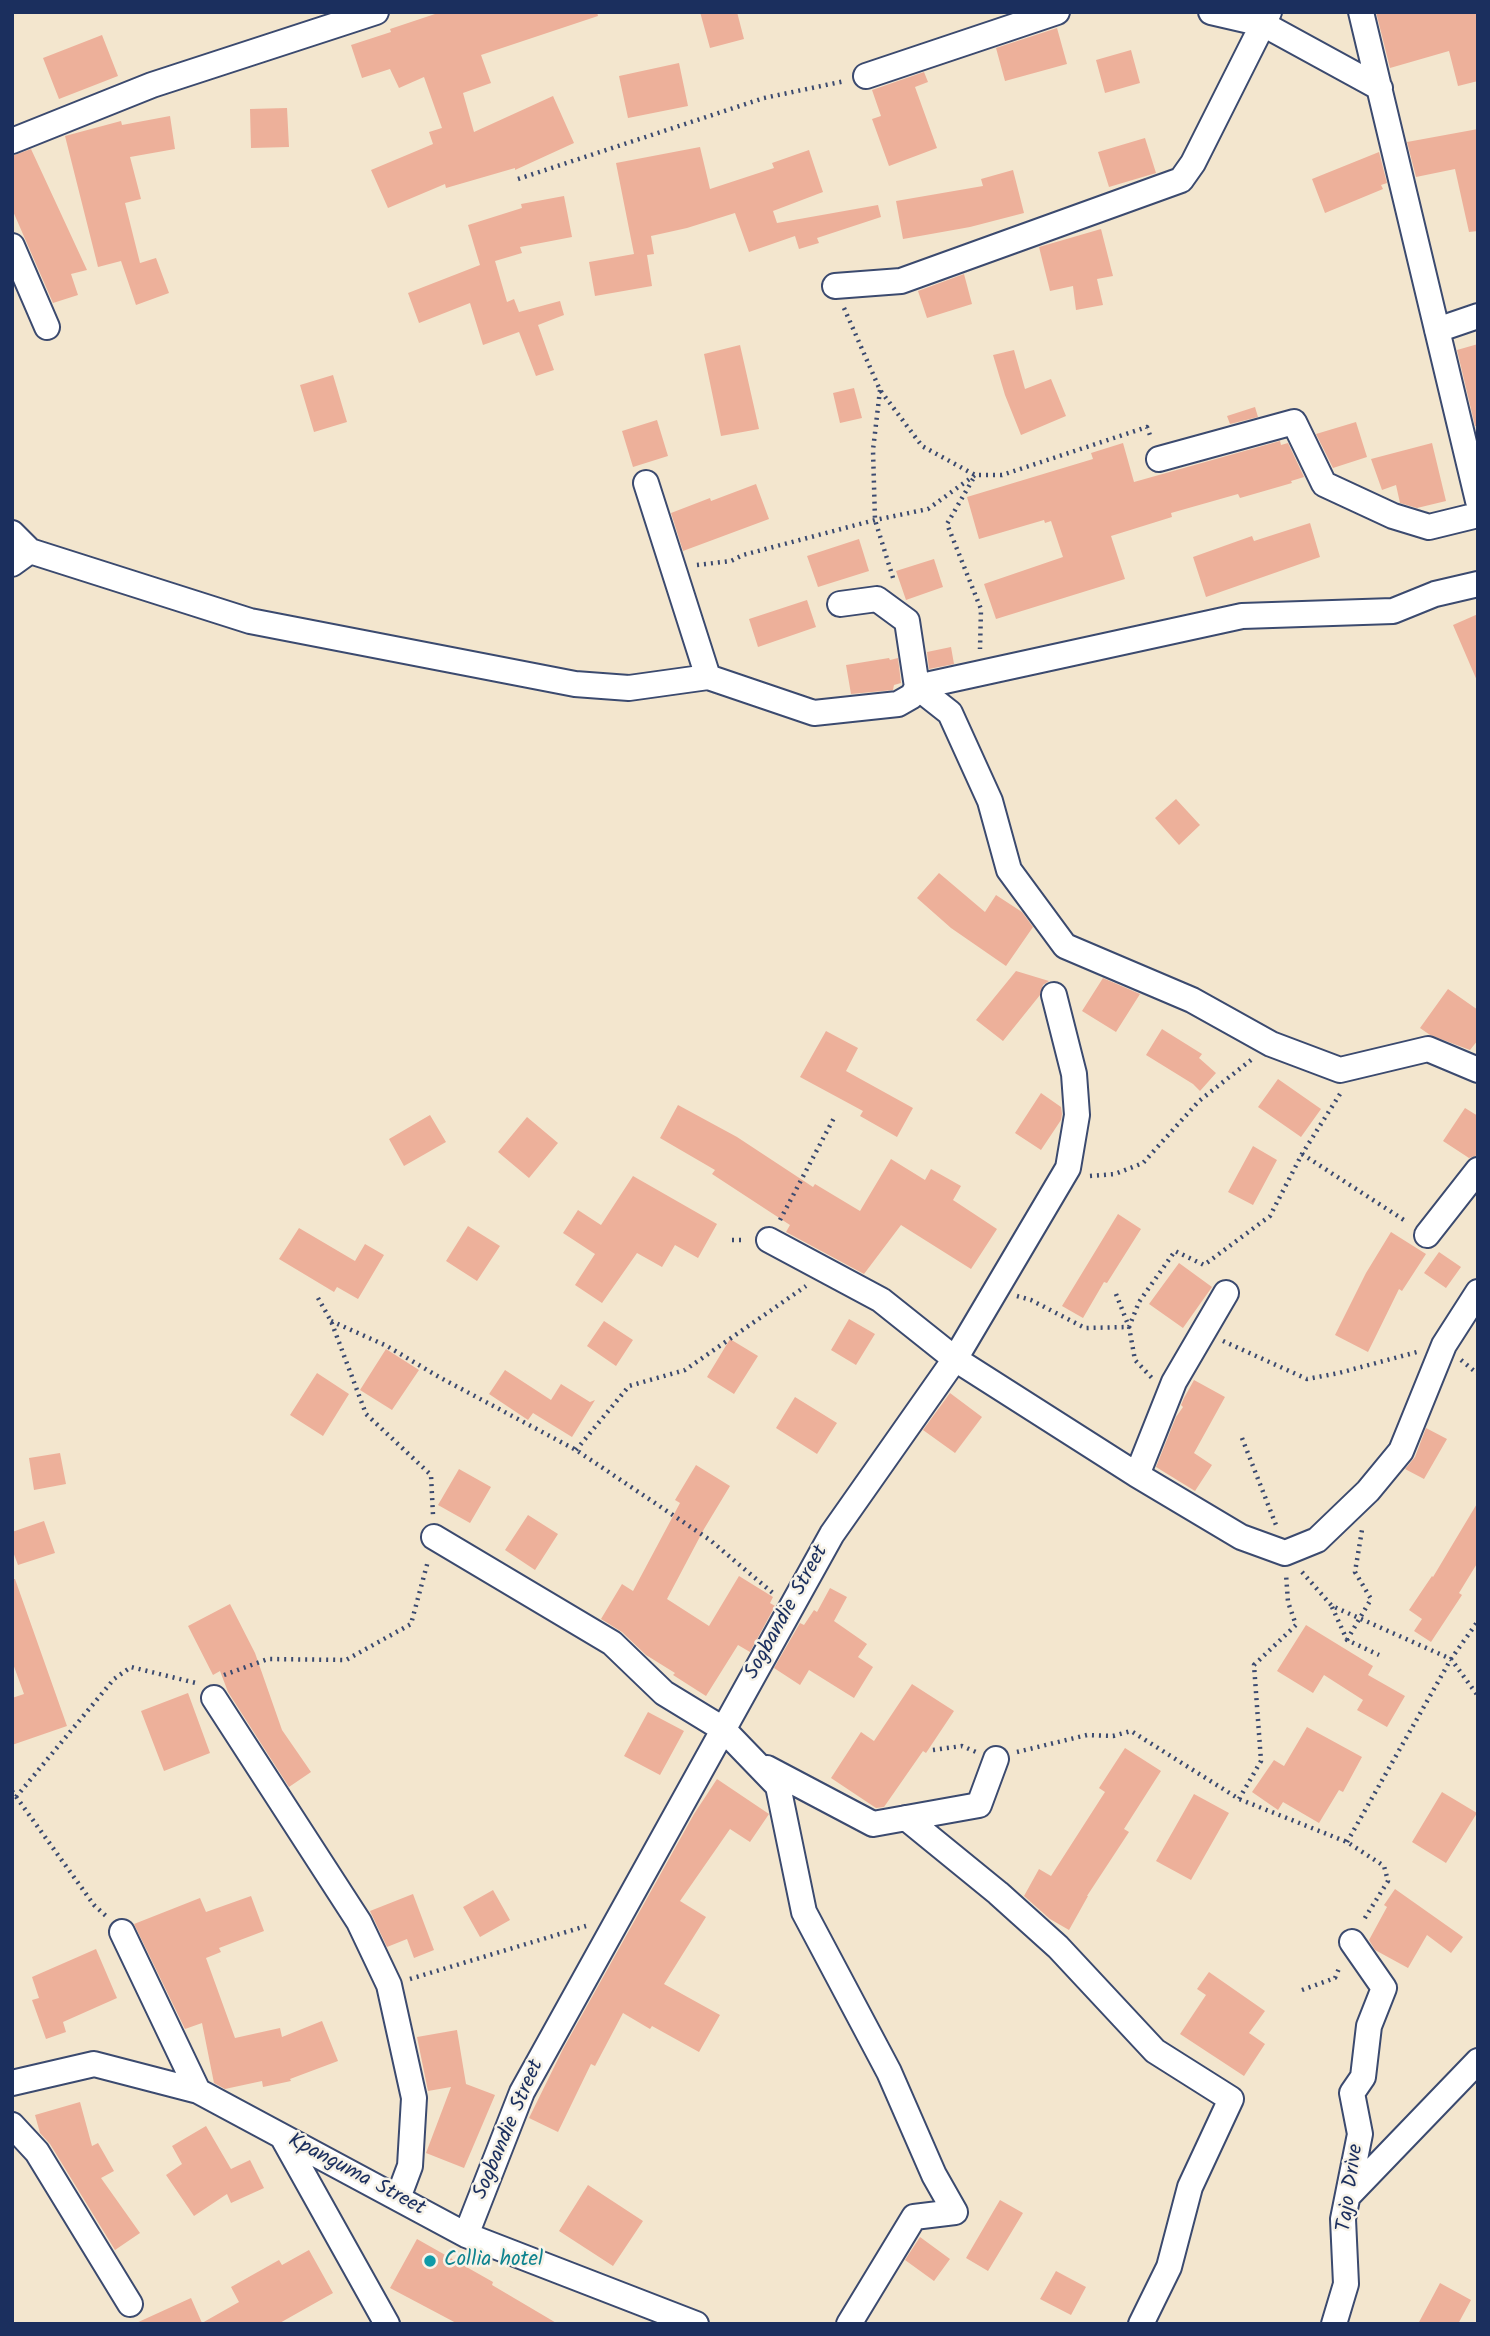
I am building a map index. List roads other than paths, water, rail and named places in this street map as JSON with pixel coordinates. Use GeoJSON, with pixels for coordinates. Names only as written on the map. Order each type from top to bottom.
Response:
{"type":"FeatureCollection","features":[{"type":"Feature","properties":{"kind":"street"},"geometry":{"type":"LineString","coordinates":[[12,141],[152,85],[376,12]]}},
{"type":"Feature","properties":{"kind":"street"},"geometry":{"type":"LineString","coordinates":[[866,76],[1058,12]]}},
{"type":"Feature","properties":{"kind":"street"},"geometry":{"type":"LineString","coordinates":[[1211,12],[1266,18],[1380,88]]}},
{"type":"Feature","properties":{"kind":"street"},"geometry":{"type":"LineString","coordinates":[[1362,12],[1478,501]]}},
{"type":"Feature","properties":{"kind":"street"},"geometry":{"type":"LineString","coordinates":[[835,286],[901,281],[1181,180],[1193,163],[1266,18]]}},
{"type":"Feature","properties":{"kind":"street"},"geometry":{"type":"LineString","coordinates":[[12,246],[47,327]]}},
{"type":"Feature","properties":{"kind":"street"},"geometry":{"type":"LineString","coordinates":[[1437,330],[1478,316]]}},
{"type":"Feature","properties":{"kind":"street"},"geometry":{"type":"LineString","coordinates":[[1159,459],[1294,422],[1324,484],[1393,516],[1429,527],[1478,515]]}},
{"type":"Feature","properties":{"kind":"street"},"geometry":{"type":"LineString","coordinates":[[646,483],[708,677]]}},
{"type":"Feature","properties":{"kind":"street"},"geometry":{"type":"LineString","coordinates":[[12,533],[21,557],[250,621],[575,684],[629,688],[708,677],[814,713],[898,704],[912,696],[917,687],[907,621],[877,599],[840,604]]}},
{"type":"Feature","properties":{"kind":"street"},"geometry":{"type":"LineString","coordinates":[[917,687],[1242,616],[1393,611],[1436,594],[1478,584]]}},
{"type":"Feature","properties":{"kind":"street"},"geometry":{"type":"LineString","coordinates":[[917,687],[950,713],[989,801],[1009,870],[1065,946],[1192,1000],[1271,1044],[1340,1070],[1428,1049],[1478,1070]]}},
{"type":"Feature","properties":{"kind":"street","name":"Sogbandie Street"},"geometry":{"type":"LineString","coordinates":[[466,2235],[522,2092],[832,1534],[955,1359],[1068,1168],[1077,1115],[1074,1074],[1054,995]]}},
{"type":"Feature","properties":{"kind":"street"},"geometry":{"type":"LineString","coordinates":[[1427,1235],[1478,1170]]}},
{"type":"Feature","properties":{"kind":"street"},"geometry":{"type":"LineString","coordinates":[[769,1240],[881,1300],[955,1359],[1137,1475],[1241,1537],[1285,1553],[1317,1541],[1368,1492],[1401,1451],[1444,1345],[1478,1292]]}},
{"type":"Feature","properties":{"kind":"street"},"geometry":{"type":"LineString","coordinates":[[1137,1475],[1174,1382],[1226,1293]]}},
{"type":"Feature","properties":{"kind":"street"},"geometry":{"type":"LineString","coordinates":[[434,1537],[612,1643],[664,1693],[723,1729],[778,1786],[804,1912],[889,2072],[934,2175],[955,2212],[914,2217],[849,2324]]}},
{"type":"Feature","properties":{"kind":"street"},"geometry":{"type":"LineString","coordinates":[[213,1686],[359,1922],[389,1985],[414,2098],[411,2166],[398,2199]]}},
{"type":"Feature","properties":{"kind":"street"},"geometry":{"type":"LineString","coordinates":[[754,1761],[873,1824],[979,1805],[996,1759]]}},
{"type":"Feature","properties":{"kind":"street"},"geometry":{"type":"LineString","coordinates":[[906,1818],[998,1893],[1058,1947],[1155,2051],[1231,2099],[1190,2187],[1169,2267],[1140,2324]]}},
{"type":"Feature","properties":{"kind":"street"},"geometry":{"type":"LineString","coordinates":[[122,1932],[198,2091]]}},
{"type":"Feature","properties":{"kind":"street","name":"Tajo Drive"},"geometry":{"type":"LineString","coordinates":[[1334,2324],[1346,2284],[1343,2219],[1360,2134],[1352,2093],[1363,2077],[1368,2026],[1384,1988],[1352,1942]]}},
{"type":"Feature","properties":{"kind":"street"},"geometry":{"type":"LineString","coordinates":[[1348,2196],[1478,2061]]}},
{"type":"Feature","properties":{"kind":"street","name":"Kpanguma Street"},"geometry":{"type":"LineString","coordinates":[[12,2082],[94,2064],[198,2091],[466,2235],[695,2324]]}},
{"type":"Feature","properties":{"kind":"street"},"geometry":{"type":"LineString","coordinates":[[12,2125],[37,2152],[130,2304]]}},
{"type":"Feature","properties":{"kind":"street"},"geometry":{"type":"LineString","coordinates":[[282,2137],[387,2324]]}},
{"type":"Feature","properties":{"kind":"place","name":"Collia hotel"},"geometry":{"type":"Point","coordinates":[430,2261]}}]}
